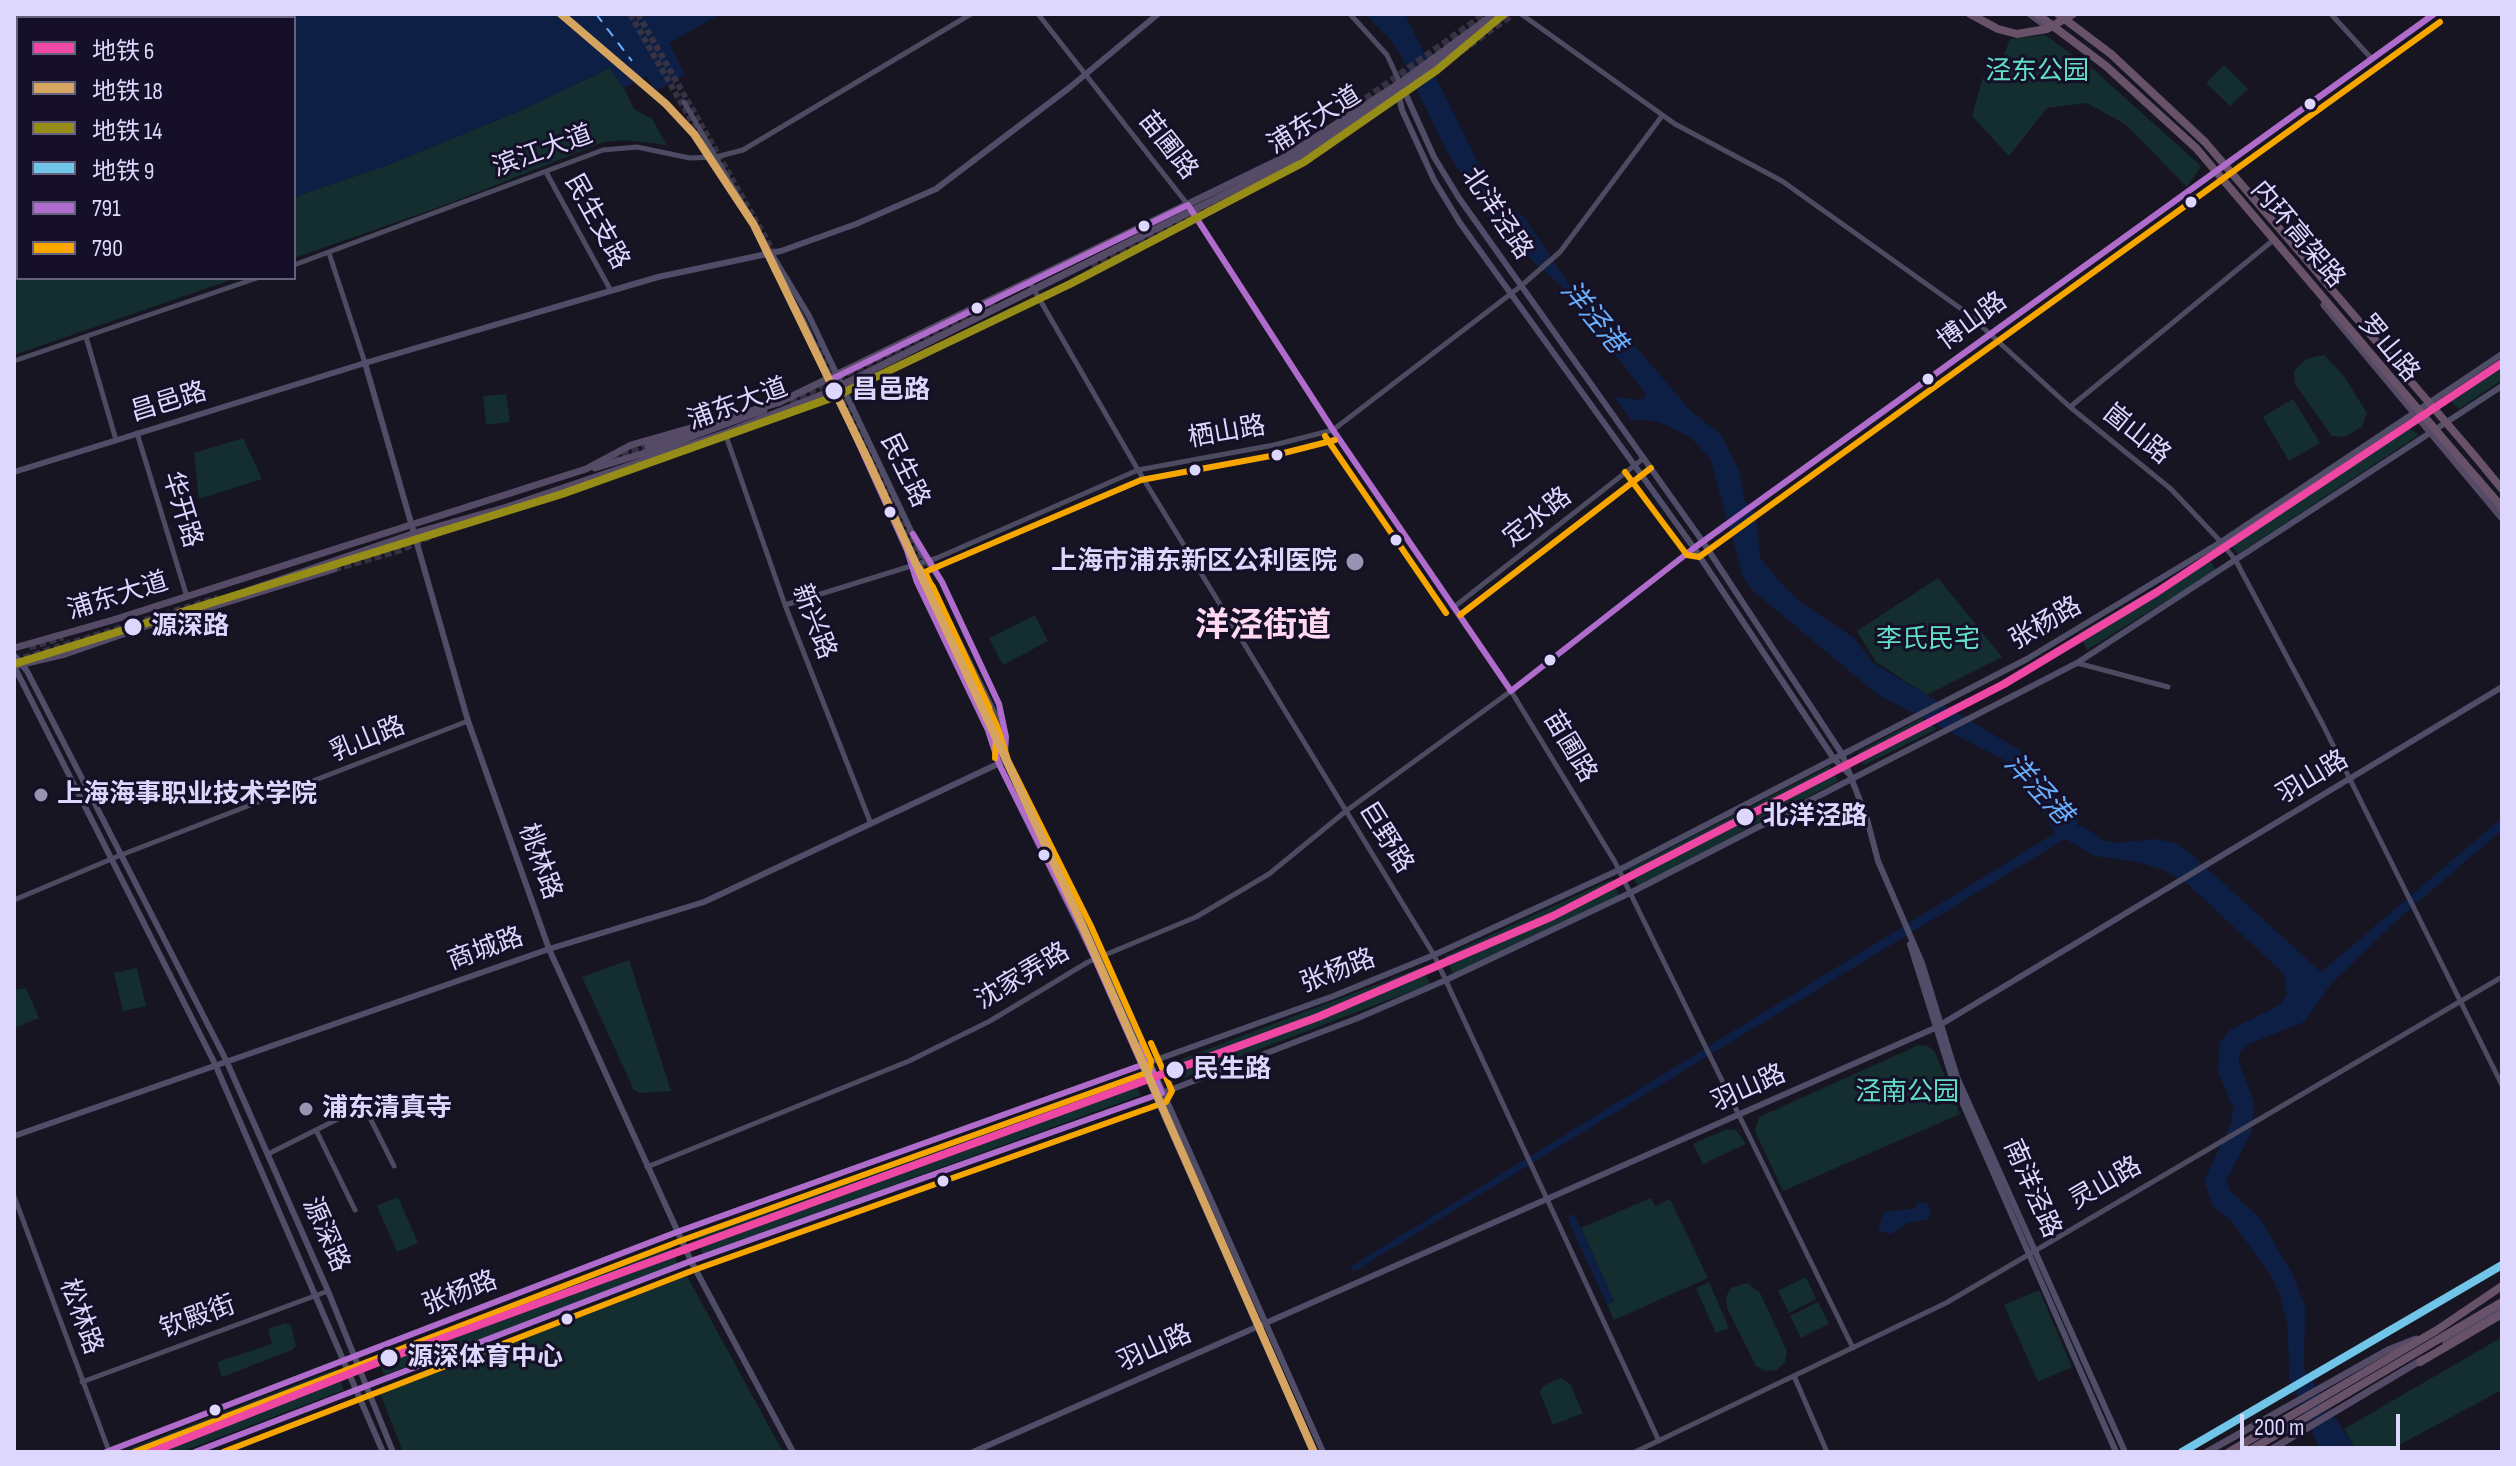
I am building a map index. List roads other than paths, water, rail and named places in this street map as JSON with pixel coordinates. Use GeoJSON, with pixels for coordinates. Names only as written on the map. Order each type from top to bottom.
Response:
{"type":"FeatureCollection","features":[{"type":"Feature","properties":{"kind":"highway"},"geometry":{"type":"LineString","coordinates":[[1970,14],[1998,29],[2017,34],[2047,29],[2073,14]]}},
{"type":"Feature","properties":{"kind":"highway","name":"内环高架路"},"geometry":{"type":"LineString","coordinates":[[2037,14],[2106,66],[2196,148],[2502,507]]}},
{"type":"Feature","properties":{"kind":"highway","name":"内环高架路"},"geometry":{"type":"LineString","coordinates":[[2061,14],[2111,54],[2205,142],[2502,486]]}},
{"type":"Feature","properties":{"kind":"highway"},"geometry":{"type":"LineString","coordinates":[[2247,1452],[2359,1382],[2502,1286]]}},
{"type":"Feature","properties":{"kind":"highway"},"geometry":{"type":"LineString","coordinates":[[2229,1452],[2502,1305]]}},
{"type":"Feature","properties":{"kind":"highway"},"geometry":{"type":"LineString","coordinates":[[2420,1362],[2502,1314]]}},
{"type":"Feature","properties":{"kind":"main road","name":"昌邑路"},"geometry":{"type":"LineString","coordinates":[[14,472],[365,363],[611,291],[771,253],[856,224],[936,189],[1086,74],[1158,14]]}},
{"type":"Feature","properties":{"kind":"main road","name":"浦东大道"},"geometry":{"type":"LineString","coordinates":[[1438,60],[1494,14]]}},
{"type":"Feature","properties":{"kind":"main road","name":"浦东大道"},"geometry":{"type":"LineString","coordinates":[[17,665],[186,614],[586,469],[631,445],[773,405],[1190,208],[1285,157],[1403,86],[1506,14]]}},
{"type":"Feature","properties":{"kind":"main road","name":"罗山路"},"geometry":{"type":"LineString","coordinates":[[2030,14],[2105,69],[2194,150],[2502,518]]}},
{"type":"Feature","properties":{"kind":"main road","name":"罗山路"},"geometry":{"type":"LineString","coordinates":[[2061,14],[2113,51],[2206,139],[2502,486]]}},
{"type":"Feature","properties":{"kind":"main road","name":"博山路"},"geometry":{"type":"LineString","coordinates":[[1694,548],[2434,14]]}},
{"type":"Feature","properties":{"kind":"main road","name":"北洋泾路"},"geometry":{"type":"LineString","coordinates":[[1403,86],[1434,157],[1521,286],[1703,542],[1842,754],[1854,780]]}},
{"type":"Feature","properties":{"kind":"main road","name":"北洋泾路"},"geometry":{"type":"LineString","coordinates":[[1403,86],[1402,110],[1434,180],[1510,294],[1694,548],[1834,759],[1854,780]]}},
{"type":"Feature","properties":{"kind":"main road","name":"民生路"},"geometry":{"type":"LineString","coordinates":[[771,253],[774,269],[927,561],[942,582],[999,704],[1006,737],[1002,762]]}},
{"type":"Feature","properties":{"kind":"main road","name":"浦东大道"},"geometry":{"type":"LineString","coordinates":[[14,648],[414,529],[507,507],[725,433],[838,387],[1031,285]]}},
{"type":"Feature","properties":{"kind":"main road","name":"张杨路"},"geometry":{"type":"LineString","coordinates":[[108,1452],[344,1358],[677,1232],[1150,1063],[1434,955],[1619,870],[2027,659],[2221,542],[2502,354]]}},
{"type":"Feature","properties":{"kind":"main road","name":"桃林路"},"geometry":{"type":"LineString","coordinates":[[365,363],[468,721],[549,949],[646,1168],[691,1261],[793,1452]]}},
{"type":"Feature","properties":{"kind":"main road","name":"张杨路"},"geometry":{"type":"LineString","coordinates":[[195,1452],[691,1261],[1162,1093],[1358,1018],[1446,980],[1630,893],[2077,663],[2502,386]]}},
{"type":"Feature","properties":{"kind":"main road","name":"民生路"},"geometry":{"type":"LineString","coordinates":[[838,387],[912,567],[1002,762],[1150,1063],[1264,1326],[1313,1452]]}},
{"type":"Feature","properties":{"kind":"main road"},"geometry":{"type":"LineString","coordinates":[[648,446],[773,405]]}},
{"type":"Feature","properties":{"kind":"main road"},"geometry":{"type":"LineString","coordinates":[[586,469],[746,419],[773,405]]}},
{"type":"Feature","properties":{"kind":"main road"},"geometry":{"type":"LineString","coordinates":[[186,614],[334,569]]}},
{"type":"Feature","properties":{"kind":"main road"},"geometry":{"type":"LineString","coordinates":[[988,730],[981,705],[929,586],[1006,737]]}},
{"type":"Feature","properties":{"kind":"main road"},"geometry":{"type":"LineString","coordinates":[[228,603],[242,592]]}},
{"type":"Feature","properties":{"kind":"main road","name":"源深路"},"geometry":{"type":"LineString","coordinates":[[14,655],[215,1064],[318,1295],[383,1452]]}},
{"type":"Feature","properties":{"kind":"main road","name":"源深路"},"geometry":{"type":"LineString","coordinates":[[17,665],[121,855],[226,1060],[355,1354],[393,1452]]}},
{"type":"Feature","properties":{"kind":"main road","name":"羽山路"},"geometry":{"type":"LineString","coordinates":[[973,1452],[1938,1027],[2502,687]]}},
{"type":"Feature","properties":{"kind":"main road","name":"商城路"},"geometry":{"type":"LineString","coordinates":[[14,1136],[549,949],[704,902],[1002,762]]}},
{"type":"Feature","properties":{"kind":"main road","name":"南洋泾路"},"geometry":{"type":"LineString","coordinates":[[1854,780],[1871,843],[1909,940],[1953,1081],[2125,1452]]}},
{"type":"Feature","properties":{"kind":"main road","name":"民生路"},"geometry":{"type":"LineString","coordinates":[[1098,958],[1154,1095],[1323,1452]]}},
{"type":"Feature","properties":{"kind":"main road","name":"南洋泾路"},"geometry":{"type":"LineString","coordinates":[[2032,1250],[2116,1452]]}},
{"type":"Feature","properties":{"kind":"main road"},"geometry":{"type":"LineString","coordinates":[[2267,1452],[2420,1362],[2502,1305]]}},
{"type":"Feature","properties":{"kind":"main road"},"geometry":{"type":"LineString","coordinates":[[2207,1452],[2388,1350],[2437,1330]]}},
{"type":"Feature","properties":{"kind":"street","name":"滨江大道"},"geometry":{"type":"LineString","coordinates":[[296,264],[603,150],[620,147],[690,158],[716,157],[743,150],[971,14]]}},
{"type":"Feature","properties":{"kind":"street","name":"苗圃路"},"geometry":{"type":"LineString","coordinates":[[1038,14],[1190,208],[1333,430],[1511,691],[1619,870],[1853,1348]]}},
{"type":"Feature","properties":{"kind":"street","name":"北洋泾路"},"geometry":{"type":"LineString","coordinates":[[1350,14],[1387,55],[1403,86]]}},
{"type":"Feature","properties":{"kind":"street","name":"崮山路"},"geometry":{"type":"LineString","coordinates":[[1521,14],[1662,116],[1782,181],[1990,333],[2070,407],[2171,489],[2221,542],[2236,561],[2502,1085]]}},
{"type":"Feature","properties":{"kind":"street"},"geometry":{"type":"LineString","coordinates":[[2331,14],[2371,58]]}},
{"type":"Feature","properties":{"kind":"street","name":"民生路"},"geometry":{"type":"LineString","coordinates":[[684,102],[771,253]]}},
{"type":"Feature","properties":{"kind":"street","name":"栖山路"},"geometry":{"type":"LineString","coordinates":[[912,567],[1138,470],[1274,445],[1333,430],[1521,286],[1560,252],[1662,116]]}},
{"type":"Feature","properties":{"kind":"street","name":"民生支路"},"geometry":{"type":"LineString","coordinates":[[546,172],[611,291]]}},
{"type":"Feature","properties":{"kind":"street"},"geometry":{"type":"LineString","coordinates":[[2070,407],[2271,242]]}},
{"type":"Feature","properties":{"kind":"street","name":"桃林路"},"geometry":{"type":"LineString","coordinates":[[329,253],[365,363]]}},
{"type":"Feature","properties":{"kind":"street"},"geometry":{"type":"LineString","coordinates":[[14,361],[251,280]]}},
{"type":"Feature","properties":{"kind":"street","name":"巨野路"},"geometry":{"type":"LineString","coordinates":[[1031,285],[1138,470],[1434,955],[1659,1441]]}},
{"type":"Feature","properties":{"kind":"street"},"geometry":{"type":"LineString","coordinates":[[86,337],[116,440]]}},
{"type":"Feature","properties":{"kind":"street","name":"华开路"},"geometry":{"type":"LineString","coordinates":[[137,433],[187,597]]}},
{"type":"Feature","properties":{"kind":"street","name":"新兴路"},"geometry":{"type":"LineString","coordinates":[[725,433],[785,605],[871,824]]}},
{"type":"Feature","properties":{"kind":"street","name":"定水路"},"geometry":{"type":"LineString","coordinates":[[1454,607],[1644,458]]}},
{"type":"Feature","properties":{"kind":"street","name":"沈家弄路"},"geometry":{"type":"LineString","coordinates":[[646,1168],[909,1061],[990,1021],[1098,958],[1196,917],[1269,874],[1346,811],[1511,691],[1694,548]]}},
{"type":"Feature","properties":{"kind":"street"},"geometry":{"type":"LineString","coordinates":[[785,605],[912,567]]}},
{"type":"Feature","properties":{"kind":"street"},"geometry":{"type":"LineString","coordinates":[[2077,663],[2168,687]]}},
{"type":"Feature","properties":{"kind":"street","name":"乳山路"},"geometry":{"type":"LineString","coordinates":[[14,900],[121,855],[468,721]]}},
{"type":"Feature","properties":{"kind":"street","name":"灵山路"},"geometry":{"type":"LineString","coordinates":[[1635,1452],[1946,1303],[2502,977]]}},
{"type":"Feature","properties":{"kind":"street"},"geometry":{"type":"LineString","coordinates":[[268,1154],[364,1106],[394,1166]]}},
{"type":"Feature","properties":{"kind":"street"},"geometry":{"type":"LineString","coordinates":[[316,1130],[355,1210]]}},
{"type":"Feature","properties":{"kind":"street","name":"松林路"},"geometry":{"type":"LineString","coordinates":[[14,1196],[108,1452]]}},
{"type":"Feature","properties":{"kind":"street","name":"钦殿街"},"geometry":{"type":"LineString","coordinates":[[82,1382],[328,1291]]}},
{"type":"Feature","properties":{"kind":"street"},"geometry":{"type":"LineString","coordinates":[[1794,1376],[1827,1452]]}},
{"type":"Feature","properties":{"kind":"water"},"geometry":{"type":"Polygon","coordinates":[[[14,14],[721,14],[669,43],[685,75],[655,91],[647,76],[623,88],[610,68],[515,113],[385,166],[296,196],[296,16],[16,16],[14,266],[14,14]]]}},
{"type":"Feature","properties":{"kind":"water","name":"洋泾港"},"geometry":{"type":"Polygon","coordinates":[[[1365,14],[1405,14],[1487,181],[1510,209],[1524,217],[1568,283],[1586,300],[1595,300],[1692,412],[1721,435],[1740,473],[1744,500],[1756,515],[1760,557],[1777,579],[1800,602],[1854,638],[1873,663],[2018,749],[2062,795],[2076,815],[2078,826],[2085,827],[2102,840],[2117,843],[2156,839],[2175,843],[2190,853],[2321,972],[2502,818],[2502,830],[2396,921],[2332,983],[2304,1022],[2251,1043],[2241,1050],[2238,1060],[2254,1103],[2252,1131],[2226,1181],[2230,1191],[2260,1218],[2294,1277],[2305,1307],[2304,1369],[2357,1452],[2321,1452],[2289,1378],[2288,1327],[2280,1295],[2270,1274],[2233,1223],[2213,1206],[2204,1181],[2232,1121],[2233,1107],[2218,1072],[2220,1043],[2228,1031],[2280,1005],[2287,995],[2284,974],[2189,885],[2164,870],[2138,862],[2095,856],[2065,839],[1353,1272],[1350,1267],[2055,833],[2033,792],[2008,770],[2006,761],[1877,694],[1751,589],[1743,577],[1710,458],[1692,439],[1671,427],[1655,421],[1631,420],[1614,397],[1638,400],[1645,398],[1645,393],[1563,287],[1499,232],[1446,150],[1401,56],[1390,39],[1365,14]]]}},
{"type":"Feature","properties":{"kind":"water"},"geometry":{"type":"Polygon","coordinates":[[[1916,1203],[1927,1203],[1931,1210],[1929,1219],[1908,1223],[1891,1234],[1878,1230],[1884,1212],[1917,1208],[1916,1203]]]}},
{"type":"Feature","properties":{"kind":"water"},"geometry":{"type":"Polygon","coordinates":[[[1574,1214],[1614,1300],[1607,1304],[1571,1227],[1569,1216],[1574,1214]]]}},
{"type":"Feature","properties":{"kind":"tunnel"},"geometry":{"type":"LineString","coordinates":[[630,14],[714,160]]}},
{"type":"Feature","properties":{"kind":"tunnel"},"geometry":{"type":"LineString","coordinates":[[638,14],[776,256]]}},
{"type":"Feature","properties":{"kind":"tunnel"},"geometry":{"type":"LineString","coordinates":[[1340,117],[1485,14]]}},
{"type":"Feature","properties":{"kind":"tunnel"},"geometry":{"type":"LineString","coordinates":[[1461,51],[1513,14]]}},
{"type":"Feature","properties":{"kind":"tunnel"},"geometry":{"type":"LineString","coordinates":[[1291,164],[1345,130]]}},
{"type":"Feature","properties":{"kind":"tunnel"},"geometry":{"type":"LineString","coordinates":[[1091,265],[1263,179]]}},
{"type":"Feature","properties":{"kind":"tunnel"},"geometry":{"type":"LineString","coordinates":[[754,228],[770,257]]}},
{"type":"Feature","properties":{"kind":"tunnel"},"geometry":{"type":"LineString","coordinates":[[790,401],[998,300]]}},
{"type":"Feature","properties":{"kind":"tunnel"},"geometry":{"type":"LineString","coordinates":[[818,342],[931,585]]}},
{"type":"Feature","properties":{"kind":"tunnel"},"geometry":{"type":"LineString","coordinates":[[612,458],[648,446]]}},
{"type":"Feature","properties":{"kind":"tunnel"},"geometry":{"type":"LineString","coordinates":[[334,569],[400,550],[459,523]]}},
{"type":"Feature","properties":{"kind":"tunnel"},"geometry":{"type":"LineString","coordinates":[[913,560],[926,588]]}},
{"type":"Feature","properties":{"kind":"tunnel"},"geometry":{"type":"LineString","coordinates":[[14,661],[218,598]]}},
{"type":"Feature","properties":{"kind":"tunnel"},"geometry":{"type":"LineString","coordinates":[[29,647],[63,637]]}},
{"type":"Feature","properties":{"kind":"metro line","name":"18"},"geometry":{"type":"LineString","coordinates":[[561,14],[666,104],[694,134],[754,225],[868,460],[1079,918],[1314,1452]]}},
{"type":"Feature","properties":{"kind":"metro line","name":"14"},"geometry":{"type":"LineString","coordinates":[[14,664],[562,494],[834,397],[1070,284],[1304,162],[1437,70],[1504,14]]}},
{"type":"Feature","properties":{"kind":"metro line","name":"6"},"geometry":{"type":"LineString","coordinates":[[152,1452],[389,1358],[1318,1017],[1553,916],[2004,684],[2157,592],[2502,363]]}},
{"type":"Feature","properties":{"kind":"metro line","name":"9"},"geometry":{"type":"LineString","coordinates":[[2182,1452],[2502,1265]]}},
{"type":"Feature","properties":{"kind":"place","name":"昌邑路"},"geometry":{"type":"Point","coordinates":[834,391]}},
{"type":"Feature","properties":{"kind":"place","name":"上海市浦东新区公利医院"},"geometry":{"type":"Point","coordinates":[1355,562]}},
{"type":"Feature","properties":{"kind":"place","name":"源深路"},"geometry":{"type":"Point","coordinates":[133,627]}},
{"type":"Feature","properties":{"kind":"place","name":"上海海事职业技术学院"},"geometry":{"type":"Point","coordinates":[41,795]}},
{"type":"Feature","properties":{"kind":"place","name":"北洋泾路"},"geometry":{"type":"Point","coordinates":[1745,817]}},
{"type":"Feature","properties":{"kind":"place","name":"民生路"},"geometry":{"type":"Point","coordinates":[1175,1070]}},
{"type":"Feature","properties":{"kind":"place","name":"浦东清真寺"},"geometry":{"type":"Point","coordinates":[306,1109]}},
{"type":"Feature","properties":{"kind":"place","name":"源深体育中心"},"geometry":{"type":"Point","coordinates":[389,1358]}},
{"type":"Feature","properties":{"kind":"district","name":"洋泾街道"},"geometry":{"type":"Point","coordinates":[1263,627]}},
{"type":"Feature","properties":{"kind":"park label","name":"泾东公园"},"geometry":{"type":"Point","coordinates":[2037,72]}},
{"type":"Feature","properties":{"kind":"park label","name":"李氏民宅"},"geometry":{"type":"Point","coordinates":[1928,640]}},
{"type":"Feature","properties":{"kind":"park label","name":"泾南公园"},"geometry":{"type":"Point","coordinates":[1907,1093]}}]}
